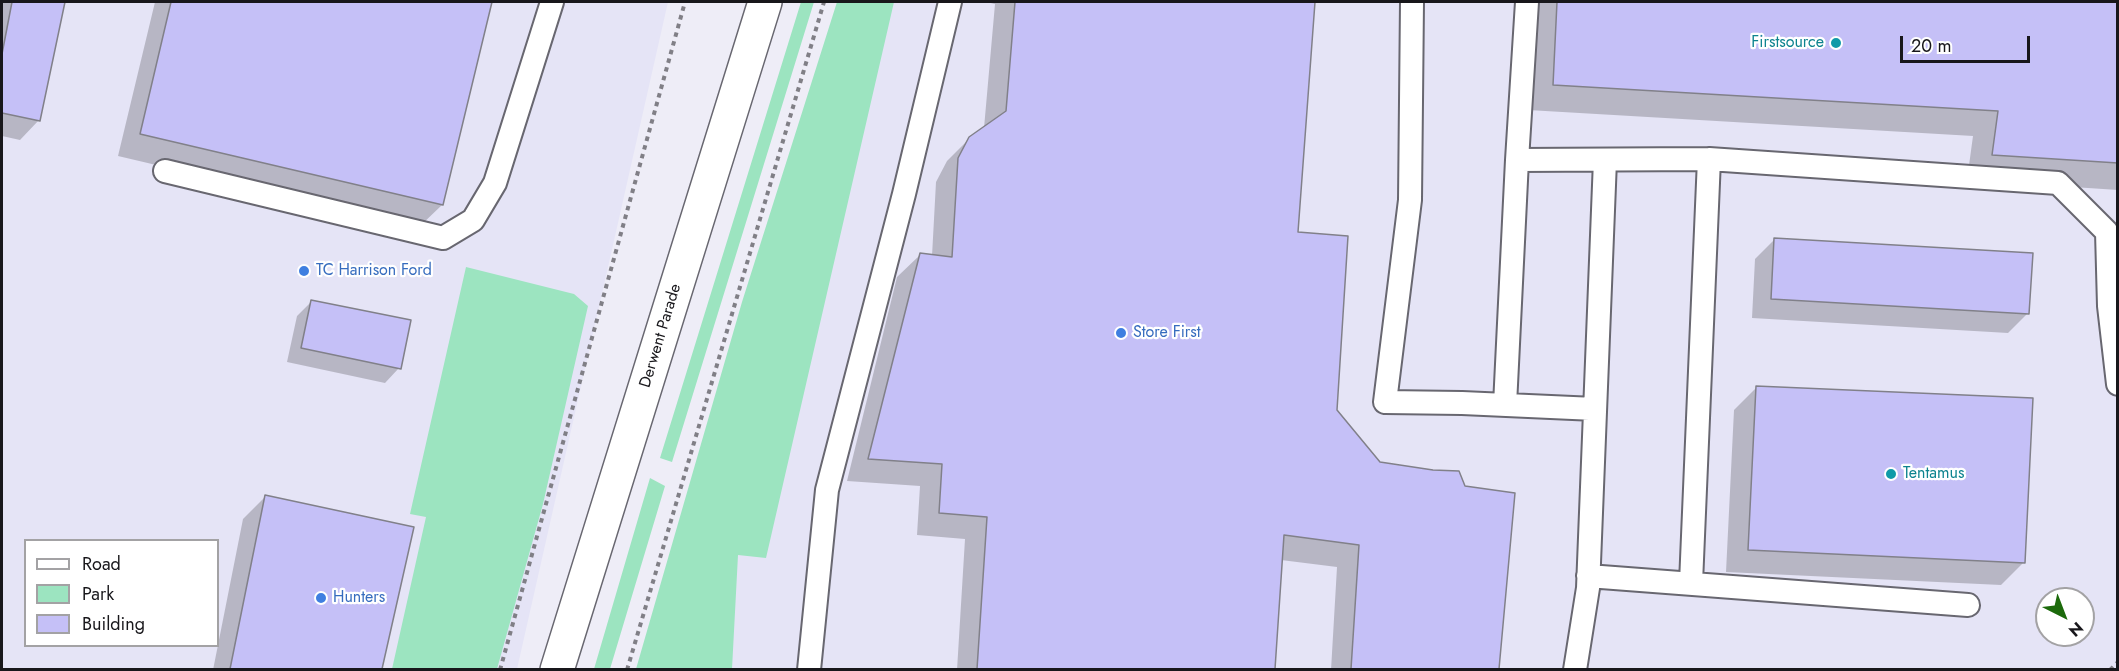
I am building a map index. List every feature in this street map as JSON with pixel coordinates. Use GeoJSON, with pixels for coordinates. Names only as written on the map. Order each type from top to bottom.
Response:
{"type":"FeatureCollection","features":[{"type":"Feature","properties":{"kind":"street","name":"Derwent Parade"},"geometry":{"type":"LineString","coordinates":[[557,669],[765,2]]}},
{"type":"Feature","properties":{"kind":"lane"},"geometry":{"type":"LineString","coordinates":[[165,171],[443,238],[473,220],[495,183],[552,2]]}},
{"type":"Feature","properties":{"kind":"lane"},"geometry":{"type":"LineString","coordinates":[[809,669],[827,490],[901,206],[950,2]]}},
{"type":"Feature","properties":{"kind":"lane"},"geometry":{"type":"LineString","coordinates":[[1412,2],[1410,200],[1385,402],[1595,409]]}},
{"type":"Feature","properties":{"kind":"lane"},"geometry":{"type":"LineString","coordinates":[[1505,405],[1527,2]]}},
{"type":"Feature","properties":{"kind":"lane"},"geometry":{"type":"LineString","coordinates":[[1517,160],[1709,159],[2058,183],[2112,231],[2109,306],[2118,384]]}},
{"type":"Feature","properties":{"kind":"lane"},"geometry":{"type":"LineString","coordinates":[[1691,583],[1709,159]]}},
{"type":"Feature","properties":{"kind":"lane"},"geometry":{"type":"LineString","coordinates":[[1575,669],[1588,576],[1605,160]]}},
{"type":"Feature","properties":{"kind":"lane"},"geometry":{"type":"LineString","coordinates":[[1588,576],[1968,605]]}},
{"type":"Feature","properties":{"kind":"path"},"geometry":{"type":"LineString","coordinates":[[500,669],[685,2]]}},
{"type":"Feature","properties":{"kind":"path"},"geometry":{"type":"LineString","coordinates":[[627,669],[824,2]]}},
{"type":"Feature","properties":{"kind":"path"},"geometry":{"type":"LineString","coordinates":[[2110,669],[2118,662]]}},
{"type":"Feature","properties":{"kind":"shaded area","name":"TC Harrison Ford"},"geometry":{"type":"Polygon","coordinates":[[[2,2],[668,2],[517,669],[2,669],[2,2]]]}},
{"type":"Feature","properties":{"kind":"shaded area"},"geometry":{"type":"Polygon","coordinates":[[[842,2],[2117,2],[2117,669],[653,670],[842,2]]]}},
{"type":"Feature","properties":{"kind":"green space"},"geometry":{"type":"Polygon","coordinates":[[[801,2],[814,2],[672,462],[660,458],[801,2]]]}},
{"type":"Feature","properties":{"kind":"green space"},"geometry":{"type":"Polygon","coordinates":[[[837,2],[894,2],[766,558],[738,555],[732,669],[636,669],[742,302],[837,2]]]}},
{"type":"Feature","properties":{"kind":"green space"},"geometry":{"type":"Polygon","coordinates":[[[466,267],[574,294],[588,306],[543,504],[497,669],[392,669],[426,517],[410,514],[466,267]]]}},
{"type":"Feature","properties":{"kind":"green space"},"geometry":{"type":"Polygon","coordinates":[[[650,478],[665,486],[610,669],[594,669],[650,478]]]}},
{"type":"Feature","properties":{"kind":"building"},"geometry":{"type":"Polygon","coordinates":[[[12,2],[65,2],[40,121],[2,113],[2,54],[12,2]]]}},
{"type":"Feature","properties":{"kind":"building"},"geometry":{"type":"Polygon","coordinates":[[[171,2],[492,2],[443,205],[140,134],[171,2]]]}},
{"type":"Feature","properties":{"kind":"building","name":"Store First"},"geometry":{"type":"Polygon","coordinates":[[[1015,2],[1315,2],[1298,232],[1348,236],[1337,410],[1380,462],[1433,470],[1459,471],[1465,486],[1515,493],[1499,669],[1351,669],[1359,545],[1284,535],[1275,669],[977,669],[987,517],[939,513],[942,464],[868,459],[920,253],[952,257],[958,158],[969,137],[1006,111],[1015,2]]]}},
{"type":"Feature","properties":{"kind":"building","name":"Firstsource"},"geometry":{"type":"Polygon","coordinates":[[[1557,2],[2118,2],[2118,163],[1992,155],[1998,111],[1553,85],[1557,2]]]}},
{"type":"Feature","properties":{"kind":"building"},"geometry":{"type":"Polygon","coordinates":[[[1774,238],[2033,253],[2029,314],[1771,299],[1774,238]]]}},
{"type":"Feature","properties":{"kind":"building"},"geometry":{"type":"Polygon","coordinates":[[[311,300],[411,320],[401,369],[301,348],[311,300]]]}},
{"type":"Feature","properties":{"kind":"building","name":"Tentamus"},"geometry":{"type":"Polygon","coordinates":[[[1756,386],[2033,398],[2025,563],[1748,550],[1756,386]]]}},
{"type":"Feature","properties":{"kind":"building","name":"Hunters"},"geometry":{"type":"Polygon","coordinates":[[[265,495],[414,527],[382,669],[230,669],[265,495]]]}},
{"type":"Feature","properties":{"kind":"place","name":"Firstsource"},"geometry":{"type":"Point","coordinates":[1836,43]}},
{"type":"Feature","properties":{"kind":"place","name":"TC Harrison Ford"},"geometry":{"type":"Point","coordinates":[304,271]}},
{"type":"Feature","properties":{"kind":"place","name":"Store First"},"geometry":{"type":"Point","coordinates":[1121,333]}},
{"type":"Feature","properties":{"kind":"place","name":"Tentamus"},"geometry":{"type":"Point","coordinates":[1891,474]}},
{"type":"Feature","properties":{"kind":"place","name":"Hunters"},"geometry":{"type":"Point","coordinates":[321,598]}}]}
